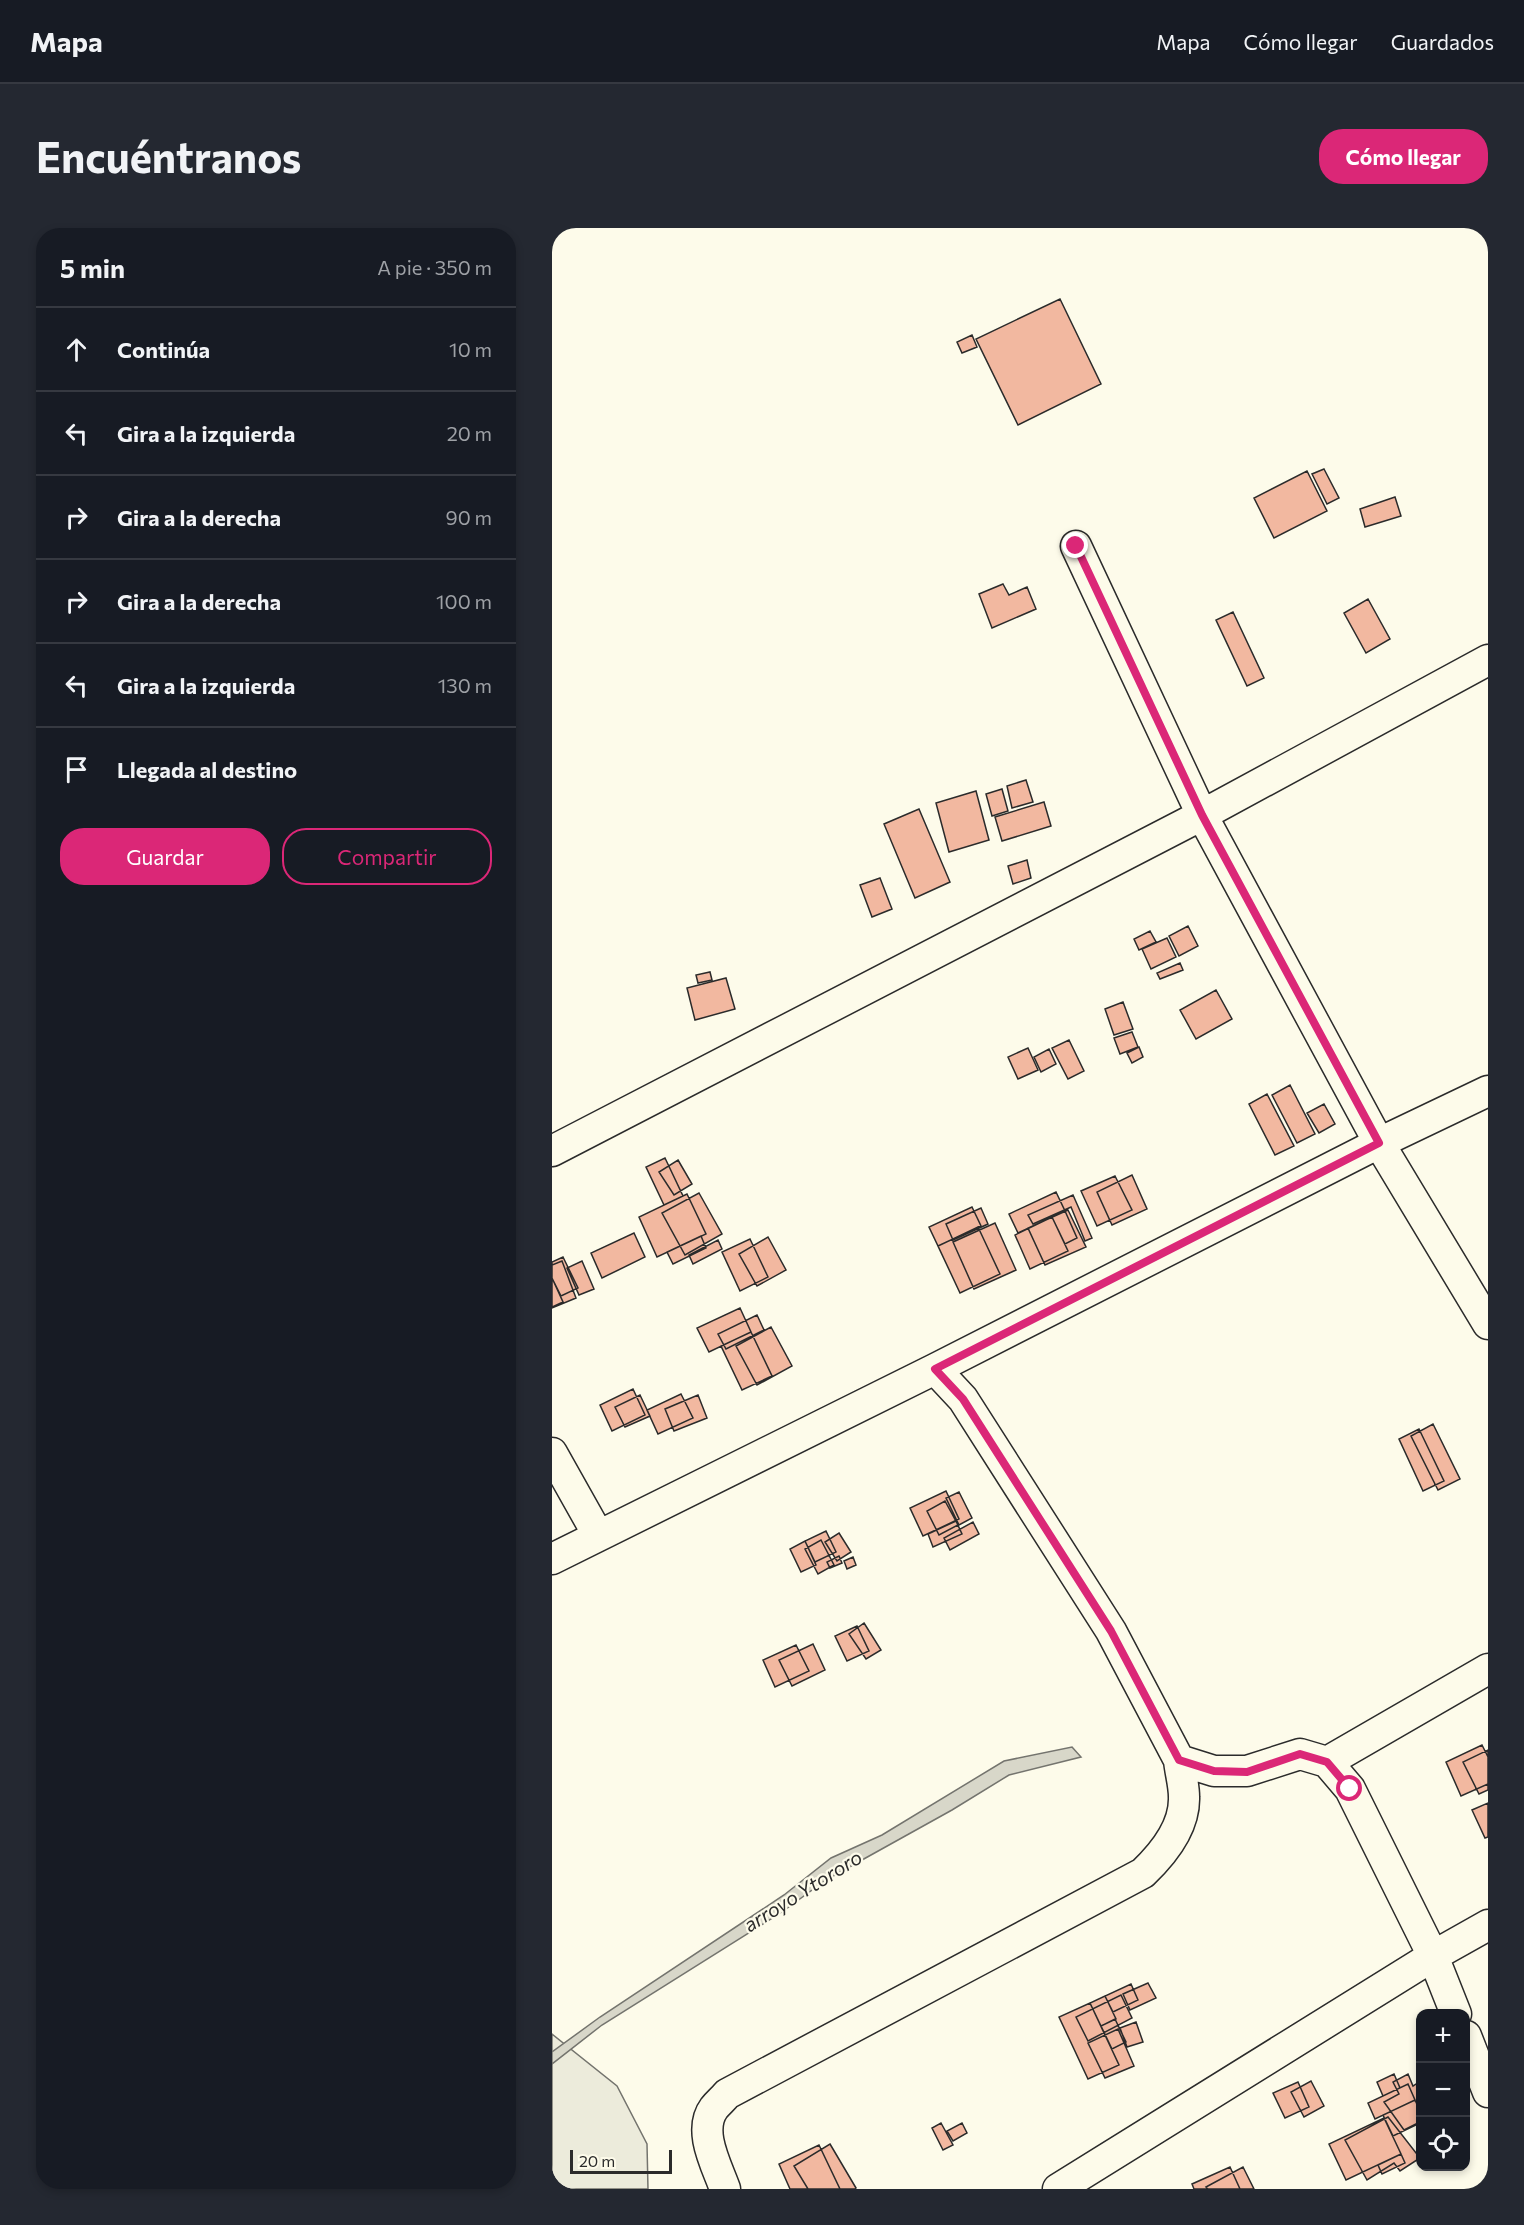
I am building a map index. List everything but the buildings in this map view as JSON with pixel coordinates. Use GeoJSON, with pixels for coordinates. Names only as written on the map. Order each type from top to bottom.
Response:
{"type":"FeatureCollection","features":[{"type":"Feature","properties":{"kind":"street"},"geometry":{"type":"LineString","coordinates":[[1076,546],[1202,815],[1379,1143],[1488,1324]]}},
{"type":"Feature","properties":{"kind":"street"},"geometry":{"type":"LineString","coordinates":[[552,1151],[1202,815],[1488,660]]}},
{"type":"Feature","properties":{"kind":"street"},"geometry":{"type":"LineString","coordinates":[[552,1559],[935,1369],[1379,1143],[1488,1091]]}},
{"type":"Feature","properties":{"kind":"street"},"geometry":{"type":"LineString","coordinates":[[725,2189],[708,2140],[707,2124],[713,2109],[727,2094],[1143,1873],[1158,1859],[1181,1819],[1184,1797],[1179,1760],[1104,1621],[963,1399],[935,1369]]}},
{"type":"Feature","properties":{"kind":"street"},"geometry":{"type":"LineString","coordinates":[[552,1453],[598,1535]]}},
{"type":"Feature","properties":{"kind":"street"},"geometry":{"type":"LineString","coordinates":[[1327,1762],[1488,1669]]}},
{"type":"Feature","properties":{"kind":"street"},"geometry":{"type":"LineString","coordinates":[[1179,1760],[1214,1771],[1247,1772],[1300,1754],[1327,1762],[1350,1789],[1433,1956],[1454,2009]]}},
{"type":"Feature","properties":{"kind":"street"},"geometry":{"type":"LineString","coordinates":[[1058,2189],[1433,1956],[1488,1925]]}},
{"type":"Feature","properties":{"kind":"street"},"geometry":{"type":"LineString","coordinates":[[1470,2046],[1488,2092]]}},
{"type":"Feature","properties":{"kind":"shaded area"},"geometry":{"type":"Polygon","coordinates":[[[552,2034],[617,2086],[647,2144],[648,2189],[552,2189],[552,2034]]]}},
{"type":"Feature","properties":{"kind":"water","name":"arroyo Ytororo"},"geometry":{"type":"Polygon","coordinates":[[[1072,1747],[1081,1757],[1009,1775],[952,1810],[826,1880],[782,1912],[602,2025],[552,2064],[552,2052],[600,2017],[784,1895],[831,1858],[882,1835],[1004,1761],[1072,1747]]]}},
{"type":"Feature","properties":{"kind":"route"},"geometry":{"type":"LineString","coordinates":[[1076,546],[1202,815],[1379,1143],[935,1369],[963,1399],[1111,1631],[1179,1760],[1214,1771],[1247,1772],[1300,1754],[1327,1762],[1350,1789]]}}]}
